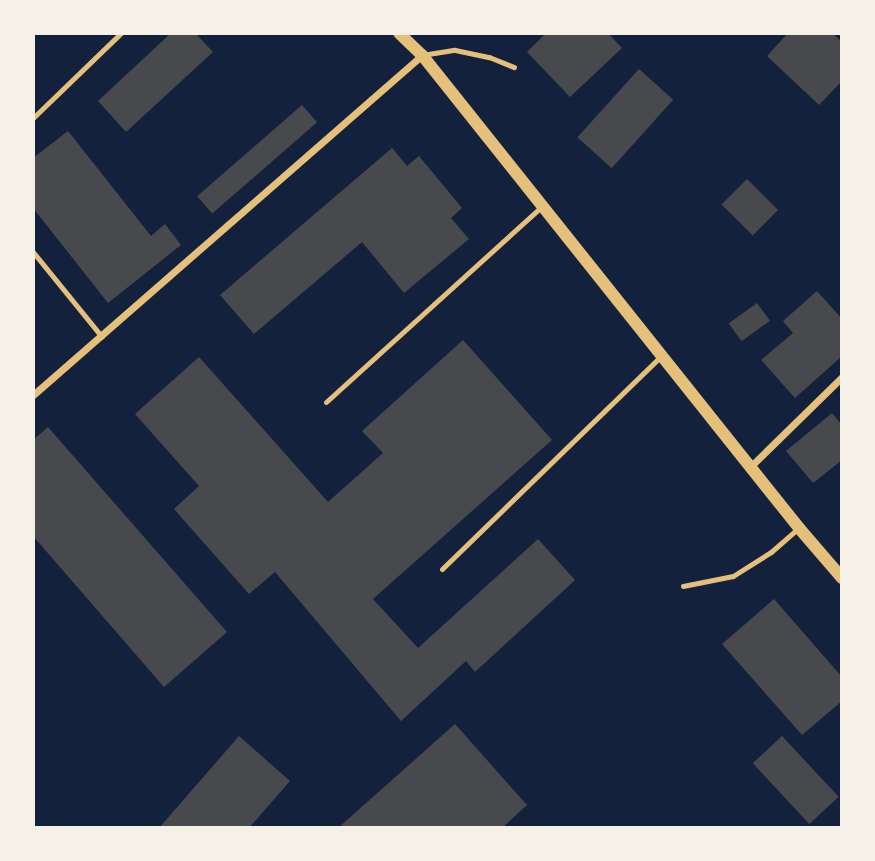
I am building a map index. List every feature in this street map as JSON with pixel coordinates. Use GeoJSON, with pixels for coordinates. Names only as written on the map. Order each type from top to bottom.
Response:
{"type":"FeatureCollection","features":[{"type":"Feature","properties":{"kind":"street"},"geometry":{"type":"LineString","coordinates":[[399,33],[422,55],[750,467],[842,578]]}},
{"type":"Feature","properties":{"kind":"street"},"geometry":{"type":"LineString","coordinates":[[33,395],[103,338],[422,55]]}},
{"type":"Feature","properties":{"kind":"street"},"geometry":{"type":"LineString","coordinates":[[750,467],[842,377]]}},
{"type":"Feature","properties":{"kind":"lane"},"geometry":{"type":"LineString","coordinates":[[422,55],[455,50],[489,57],[514,67]]}},
{"type":"Feature","properties":{"kind":"lane"},"geometry":{"type":"LineString","coordinates":[[326,402],[542,206]]}},
{"type":"Feature","properties":{"kind":"lane"},"geometry":{"type":"LineString","coordinates":[[33,252],[103,338]]}},
{"type":"Feature","properties":{"kind":"lane"},"geometry":{"type":"LineString","coordinates":[[442,569],[661,356]]}},
{"type":"Feature","properties":{"kind":"lane"},"geometry":{"type":"LineString","coordinates":[[683,586],[733,576],[771,552],[799,528]]}},
{"type":"Feature","properties":{"kind":"path"},"geometry":{"type":"LineString","coordinates":[[33,118],[121,33]]}},
{"type":"Feature","properties":{"kind":"building"},"geometry":{"type":"Polygon","coordinates":[[[171,33],[195,33],[213,52],[126,132],[98,101],[171,33]]]}},
{"type":"Feature","properties":{"kind":"building"},"geometry":{"type":"Polygon","coordinates":[[[546,33],[608,33],[622,48],[570,97],[527,52],[546,33]]]}},
{"type":"Feature","properties":{"kind":"building"},"geometry":{"type":"Polygon","coordinates":[[[788,33],[832,33],[842,42],[842,81],[819,105],[767,56],[788,33]]]}},
{"type":"Feature","properties":{"kind":"building"},"geometry":{"type":"Polygon","coordinates":[[[639,69],[673,100],[612,168],[577,137],[639,69]]]}},
{"type":"Feature","properties":{"kind":"building"},"geometry":{"type":"Polygon","coordinates":[[[302,105],[317,122],[212,214],[197,196],[302,105]]]}},
{"type":"Feature","properties":{"kind":"building"},"geometry":{"type":"Polygon","coordinates":[[[68,131],[151,236],[165,224],[181,245],[108,303],[33,208],[33,158],[68,131]]]}},
{"type":"Feature","properties":{"kind":"building"},"geometry":{"type":"Polygon","coordinates":[[[392,148],[407,166],[419,156],[462,208],[451,218],[469,239],[404,293],[362,242],[254,334],[220,295],[392,148]]]}},
{"type":"Feature","properties":{"kind":"building"},"geometry":{"type":"Polygon","coordinates":[[[747,179],[778,210],[753,236],[722,204],[747,179]]]}},
{"type":"Feature","properties":{"kind":"building"},"geometry":{"type":"Polygon","coordinates":[[[817,291],[842,319],[842,356],[795,398],[761,360],[793,333],[783,321],[817,291]]]}},
{"type":"Feature","properties":{"kind":"building"},"geometry":{"type":"Polygon","coordinates":[[[757,303],[770,321],[742,341],[729,324],[757,303]]]}},
{"type":"Feature","properties":{"kind":"building"},"geometry":{"type":"Polygon","coordinates":[[[463,340],[552,440],[373,599],[418,648],[538,539],[575,580],[475,672],[466,661],[401,721],[275,572],[249,594],[174,509],[199,486],[135,414],[199,357],[328,502],[383,453],[362,431],[463,340]]]}},
{"type":"Feature","properties":{"kind":"building"},"geometry":{"type":"Polygon","coordinates":[[[832,413],[842,425],[842,460],[813,483],[786,451],[832,413]]]}},
{"type":"Feature","properties":{"kind":"building"},"geometry":{"type":"Polygon","coordinates":[[[48,427],[227,632],[164,687],[33,536],[33,440],[48,427]]]}},
{"type":"Feature","properties":{"kind":"building"},"geometry":{"type":"Polygon","coordinates":[[[774,599],[842,677],[842,701],[802,735],[722,644],[774,599]]]}},
{"type":"Feature","properties":{"kind":"building"},"geometry":{"type":"Polygon","coordinates":[[[455,724],[527,805],[502,828],[338,828],[455,724]]]}},
{"type":"Feature","properties":{"kind":"building"},"geometry":{"type":"Polygon","coordinates":[[[239,736],[290,781],[249,828],[159,828],[239,736]]]}},
{"type":"Feature","properties":{"kind":"building"},"geometry":{"type":"Polygon","coordinates":[[[782,736],[839,797],[809,824],[753,763],[782,736]]]}}]}
